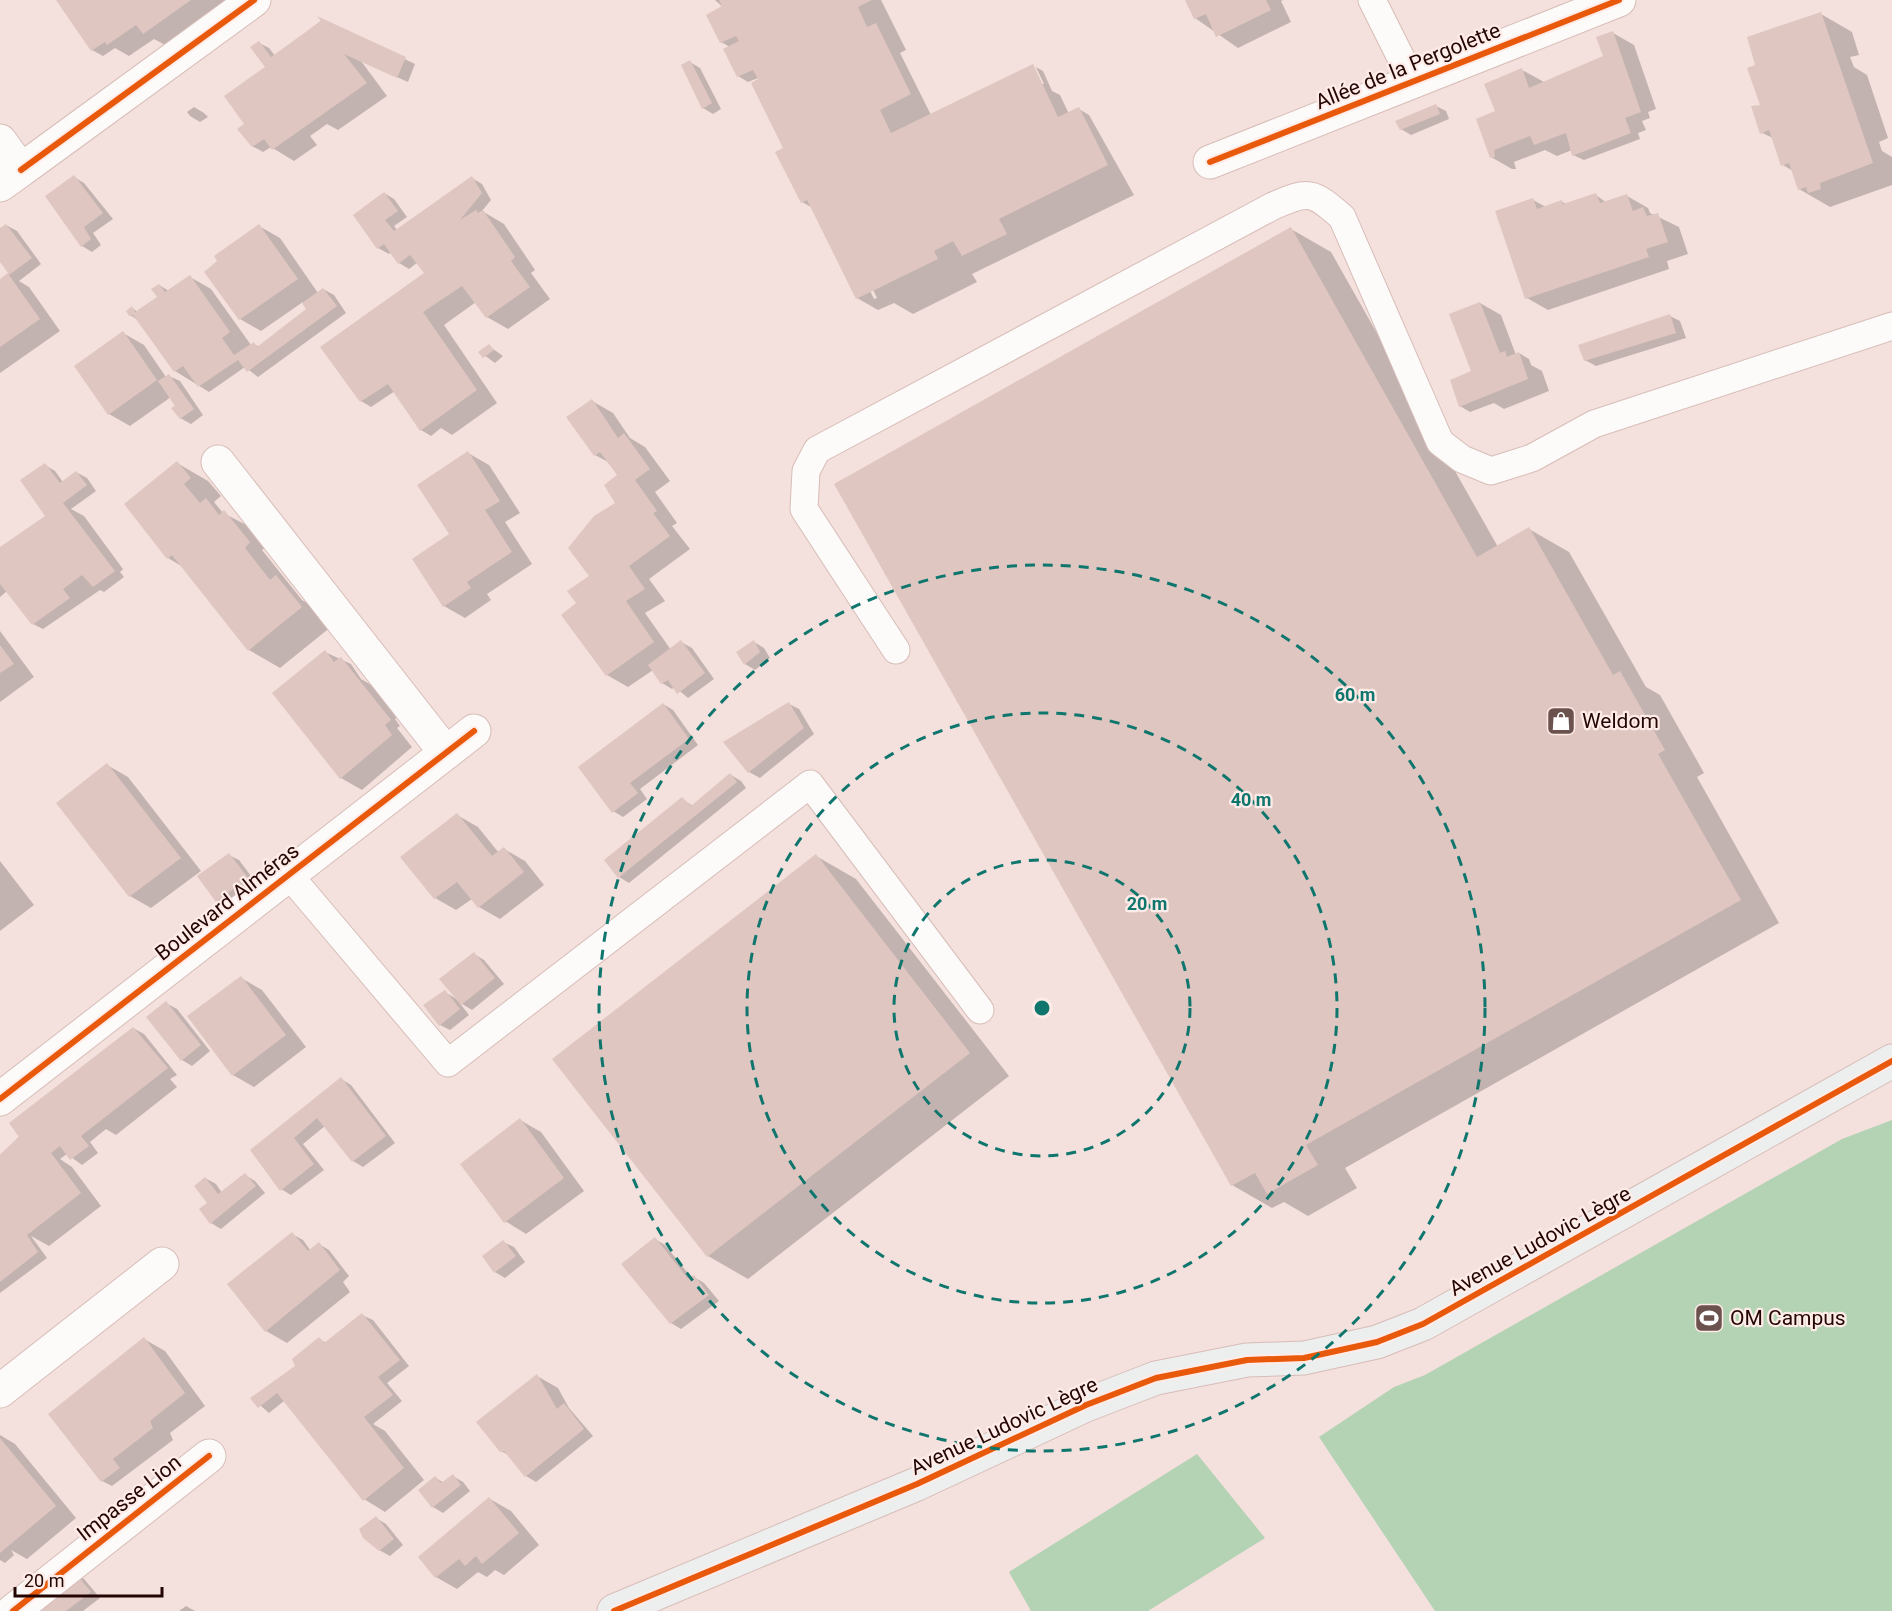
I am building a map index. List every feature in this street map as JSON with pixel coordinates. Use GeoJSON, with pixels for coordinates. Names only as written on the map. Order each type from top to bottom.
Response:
{"type":"FeatureCollection","features":[{"type":"Feature","properties":{"kind":"street"},"geometry":{"type":"LineString","coordinates":[[0,141],[10,178],[254,0]]}},
{"type":"Feature","properties":{"kind":"street","name":"Allée de la Pergolette"},"geometry":{"type":"LineString","coordinates":[[1210,162],[1619,0]]}},
{"type":"Feature","properties":{"kind":"street"},"geometry":{"type":"LineString","coordinates":[[218,462],[446,753]]}},
{"type":"Feature","properties":{"kind":"street","name":"Boulevard Alméras"},"geometry":{"type":"LineString","coordinates":[[0,1099],[474,730]]}},
{"type":"Feature","properties":{"kind":"street","name":"Avenue Ludovic Lègre"},"geometry":{"type":"LineString","coordinates":[[614,1611],[917,1484],[1086,1405],[1156,1378],[1247,1360],[1304,1358],[1377,1342],[1424,1324],[1892,1061]]}},
{"type":"Feature","properties":{"kind":"street"},"geometry":{"type":"LineString","coordinates":[[0,1391],[162,1264]]}},
{"type":"Feature","properties":{"kind":"street","name":"Impasse Lion"},"geometry":{"type":"LineString","coordinates":[[13,1611],[210,1455]]}},
{"type":"Feature","properties":{"kind":"lane"},"geometry":{"type":"LineString","coordinates":[[1372,0],[1413,82]]}},
{"type":"Feature","properties":{"kind":"lane"},"geometry":{"type":"LineString","coordinates":[[897,650],[804,509],[806,471],[817,450],[1273,206],[1302,193],[1322,199],[1342,217],[1440,442],[1462,459],[1491,471],[1532,458],[1594,424],[1892,326]]}},
{"type":"Feature","properties":{"kind":"lane"},"geometry":{"type":"LineString","coordinates":[[289,875],[448,1063],[810,784],[980,1010]]}},
{"type":"Feature","properties":{"kind":"green space","name":"OM Campus"},"geometry":{"type":"Polygon","coordinates":[[[1892,1120],[1892,1611],[1435,1611],[1319,1437],[1394,1387],[1425,1375],[1842,1139],[1892,1120]]]}},
{"type":"Feature","properties":{"kind":"green space"},"geometry":{"type":"Polygon","coordinates":[[[1197,1454],[1265,1538],[1148,1611],[1031,1611],[1009,1572],[1197,1454]]]}},
{"type":"Feature","properties":{"kind":"building"},"geometry":{"type":"Polygon","coordinates":[[[56,0],[191,0],[143,34],[136,25],[107,45],[105,42],[91,51],[56,0]]]}},
{"type":"Feature","properties":{"kind":"building"},"geometry":{"type":"Polygon","coordinates":[[[719,0],[872,0],[858,7],[867,27],[876,23],[911,94],[880,110],[891,133],[1033,64],[1058,117],[1079,107],[1108,165],[999,219],[1007,234],[962,256],[953,241],[934,251],[938,259],[856,299],[807,200],[801,203],[775,152],[783,148],[751,83],[758,79],[753,70],[737,77],[723,49],[739,41],[736,36],[720,43],[706,15],[722,6],[719,0]]]}},
{"type":"Feature","properties":{"kind":"building"},"geometry":{"type":"Polygon","coordinates":[[[1185,0],[1266,0],[1271,10],[1216,37],[1206,14],[1194,19],[1185,0]]]}},
{"type":"Feature","properties":{"kind":"building"},"geometry":{"type":"Polygon","coordinates":[[[1821,12],[1873,163],[1820,183],[1821,189],[1808,193],[1806,187],[1798,190],[1789,163],[1781,166],[1769,130],[1760,134],[1751,106],[1760,105],[1747,68],[1755,65],[1747,37],[1821,12]]]}},
{"type":"Feature","properties":{"kind":"building"},"geometry":{"type":"Polygon","coordinates":[[[317,16],[406,57],[397,78],[344,54],[367,83],[272,150],[264,139],[252,147],[237,129],[244,124],[224,96],[265,67],[250,47],[259,41],[271,57],[321,21],[317,16]]]}},
{"type":"Feature","properties":{"kind":"building"},"geometry":{"type":"Polygon","coordinates":[[[1613,31],[1641,112],[1625,118],[1631,133],[1572,156],[1566,133],[1534,145],[1530,136],[1494,150],[1495,157],[1490,158],[1476,119],[1495,111],[1484,84],[1522,68],[1529,88],[1603,56],[1596,37],[1613,31]]]}},
{"type":"Feature","properties":{"kind":"building"},"geometry":{"type":"Polygon","coordinates":[[[690,60],[712,103],[702,109],[681,65],[690,60]]]}},
{"type":"Feature","properties":{"kind":"building"},"geometry":{"type":"Polygon","coordinates":[[[1436,104],[1440,114],[1400,130],[1395,121],[1436,104]]]}},
{"type":"Feature","properties":{"kind":"building"},"geometry":{"type":"Polygon","coordinates":[[[74,175],[103,213],[84,227],[91,239],[81,247],[45,196],[74,175]]]}},
{"type":"Feature","properties":{"kind":"building"},"geometry":{"type":"Polygon","coordinates":[[[472,176],[482,193],[460,220],[476,210],[478,213],[483,210],[515,257],[511,261],[530,287],[486,318],[462,286],[423,312],[477,390],[420,431],[388,384],[360,402],[320,347],[424,273],[410,255],[398,264],[384,244],[377,249],[353,215],[384,192],[398,211],[385,220],[394,231],[472,176]]]}},
{"type":"Feature","properties":{"kind":"building"},"geometry":{"type":"Polygon","coordinates":[[[1596,193],[1600,203],[1627,194],[1633,211],[1643,207],[1647,216],[1658,213],[1668,242],[1646,249],[1649,257],[1525,299],[1495,211],[1533,198],[1537,209],[1562,200],[1563,204],[1596,193]]]}},
{"type":"Feature","properties":{"kind":"building"},"geometry":{"type":"Polygon","coordinates":[[[6,224],[32,258],[9,275],[40,319],[0,347],[0,279],[8,273],[0,262],[0,228],[6,224]]]}},
{"type":"Feature","properties":{"kind":"building"},"geometry":{"type":"Polygon","coordinates":[[[259,224],[298,279],[239,320],[204,272],[217,261],[214,256],[259,224]]]}},
{"type":"Feature","properties":{"kind":"building"},"geometry":{"type":"Polygon","coordinates":[[[1291,227],[1477,557],[1529,527],[1613,675],[1620,671],[1665,750],[1658,754],[1741,900],[1306,1145],[1318,1165],[1267,1194],[1255,1173],[1231,1186],[834,484],[1291,227]]]}},
{"type":"Feature","properties":{"kind":"building"},"geometry":{"type":"Polygon","coordinates":[[[190,275],[230,332],[222,338],[234,355],[254,342],[257,347],[306,309],[302,303],[323,288],[337,306],[247,372],[238,360],[198,387],[183,366],[174,372],[133,315],[129,316],[126,311],[132,306],[135,312],[157,297],[151,289],[159,284],[165,292],[190,275]]]}},
{"type":"Feature","properties":{"kind":"building"},"geometry":{"type":"Polygon","coordinates":[[[1480,302],[1500,353],[1505,351],[1507,357],[1519,352],[1528,379],[1459,407],[1450,380],[1471,371],[1449,314],[1480,302]]]}},
{"type":"Feature","properties":{"kind":"building"},"geometry":{"type":"Polygon","coordinates":[[[1670,314],[1676,333],[1584,361],[1578,345],[1670,314]]]}},
{"type":"Feature","properties":{"kind":"building"},"geometry":{"type":"Polygon","coordinates":[[[123,331],[157,380],[108,415],[74,366],[123,331]]]}},
{"type":"Feature","properties":{"kind":"building"},"geometry":{"type":"Polygon","coordinates":[[[489,344],[494,350],[483,358],[478,352],[489,344]]]}},
{"type":"Feature","properties":{"kind":"building"},"geometry":{"type":"Polygon","coordinates":[[[169,374],[194,409],[180,419],[171,408],[175,406],[158,381],[169,374]]]}},
{"type":"Feature","properties":{"kind":"building"},"geometry":{"type":"Polygon","coordinates":[[[592,399],[618,438],[624,433],[650,469],[635,480],[657,511],[653,513],[670,536],[629,566],[645,589],[626,601],[654,642],[606,676],[561,615],[576,603],[567,591],[589,576],[568,548],[594,516],[615,503],[604,485],[617,475],[600,452],[594,456],[566,417],[592,399]]]}},
{"type":"Feature","properties":{"kind":"building"},"geometry":{"type":"Polygon","coordinates":[[[468,451],[500,501],[485,510],[512,552],[467,582],[471,588],[443,607],[412,559],[449,534],[417,485],[468,451]]]}},
{"type":"Feature","properties":{"kind":"building"},"geometry":{"type":"Polygon","coordinates":[[[177,461],[191,478],[184,484],[200,503],[206,498],[219,515],[224,510],[250,542],[245,548],[270,580],[276,575],[302,607],[248,651],[172,555],[167,559],[124,504],[177,461]]]}},
{"type":"Feature","properties":{"kind":"building"},"geometry":{"type":"Polygon","coordinates":[[[45,463],[60,483],[76,471],[87,485],[63,503],[115,571],[93,587],[82,575],[63,589],[70,598],[32,625],[0,584],[0,547],[45,516],[20,480],[45,463]]]}},
{"type":"Feature","properties":{"kind":"building"},"geometry":{"type":"Polygon","coordinates":[[[681,640],[705,673],[677,694],[668,680],[661,684],[648,665],[681,640]]]}},
{"type":"Feature","properties":{"kind":"building"},"geometry":{"type":"Polygon","coordinates":[[[754,640],[760,652],[744,665],[736,652],[754,640]]]}},
{"type":"Feature","properties":{"kind":"building"},"geometry":{"type":"Polygon","coordinates":[[[0,645],[14,664],[0,673],[0,645]]]}},
{"type":"Feature","properties":{"kind":"building"},"geometry":{"type":"Polygon","coordinates":[[[325,650],[334,662],[341,657],[391,720],[385,725],[392,735],[340,779],[272,693],[325,650]]]}},
{"type":"Feature","properties":{"kind":"building"},"geometry":{"type":"Polygon","coordinates":[[[789,702],[804,728],[748,773],[723,742],[789,702]]]}},
{"type":"Feature","properties":{"kind":"building"},"geometry":{"type":"Polygon","coordinates":[[[663,703],[689,739],[630,783],[638,793],[612,813],[578,767],[663,703]]]}},
{"type":"Feature","properties":{"kind":"building"},"geometry":{"type":"Polygon","coordinates":[[[107,763],[181,858],[129,897],[56,803],[107,763]]]}},
{"type":"Feature","properties":{"kind":"building"},"geometry":{"type":"Polygon","coordinates":[[[730,773],[737,782],[618,878],[604,860],[682,797],[691,806],[730,773]]]}},
{"type":"Feature","properties":{"kind":"building"},"geometry":{"type":"Polygon","coordinates":[[[457,813],[492,856],[504,847],[524,872],[478,908],[457,882],[434,899],[400,857],[457,813]]]}},
{"type":"Feature","properties":{"kind":"building"},"geometry":{"type":"Polygon","coordinates":[[[229,853],[248,878],[216,902],[197,876],[229,853]]]}},
{"type":"Feature","properties":{"kind":"building"},"geometry":{"type":"Polygon","coordinates":[[[816,854],[970,1053],[707,1257],[552,1059],[816,854]]]}},
{"type":"Feature","properties":{"kind":"building"},"geometry":{"type":"Polygon","coordinates":[[[474,952],[495,978],[461,1005],[439,979],[474,952]]]}},
{"type":"Feature","properties":{"kind":"building"},"geometry":{"type":"Polygon","coordinates":[[[241,976],[286,1035],[232,1076],[187,1016],[241,976]]]}},
{"type":"Feature","properties":{"kind":"building"},"geometry":{"type":"Polygon","coordinates":[[[445,990],[460,1009],[439,1026],[423,1005],[445,990]]]}},
{"type":"Feature","properties":{"kind":"building"},"geometry":{"type":"Polygon","coordinates":[[[166,1001],[201,1045],[181,1061],[146,1017],[166,1001]]]}},
{"type":"Feature","properties":{"kind":"building"},"geometry":{"type":"Polygon","coordinates":[[[133,1027],[168,1068],[81,1136],[89,1146],[70,1160],[60,1146],[51,1153],[81,1193],[27,1235],[38,1252],[0,1282],[0,1155],[19,1137],[9,1123],[133,1027]]]}},
{"type":"Feature","properties":{"kind":"building"},"geometry":{"type":"Polygon","coordinates":[[[341,1077],[386,1136],[352,1162],[317,1118],[294,1138],[314,1164],[280,1191],[250,1150],[341,1077]]]}},
{"type":"Feature","properties":{"kind":"building"},"geometry":{"type":"Polygon","coordinates":[[[520,1118],[564,1178],[504,1223],[460,1164],[520,1118]]]}},
{"type":"Feature","properties":{"kind":"building"},"geometry":{"type":"Polygon","coordinates":[[[245,1173],[256,1186],[210,1224],[199,1209],[207,1203],[194,1186],[205,1177],[218,1194],[245,1173]]]}},
{"type":"Feature","properties":{"kind":"building"},"geometry":{"type":"Polygon","coordinates":[[[292,1232],[308,1251],[319,1242],[340,1270],[265,1332],[227,1284],[292,1232]]]}},
{"type":"Feature","properties":{"kind":"building"},"geometry":{"type":"Polygon","coordinates":[[[655,1237],[688,1279],[694,1275],[709,1295],[670,1324],[621,1264],[655,1237]]]}},
{"type":"Feature","properties":{"kind":"building"},"geometry":{"type":"Polygon","coordinates":[[[503,1240],[516,1256],[494,1273],[482,1256],[503,1240]]]}},
{"type":"Feature","properties":{"kind":"building"},"geometry":{"type":"Polygon","coordinates":[[[362,1313],[400,1360],[378,1377],[393,1395],[364,1417],[404,1468],[363,1501],[277,1393],[258,1408],[250,1398],[295,1366],[292,1359],[319,1337],[324,1343],[362,1313]]]}},
{"type":"Feature","properties":{"kind":"building"},"geometry":{"type":"Polygon","coordinates":[[[144,1337],[185,1393],[150,1421],[153,1428],[113,1459],[120,1468],[101,1482],[48,1414],[144,1337]]]}},
{"type":"Feature","properties":{"kind":"building"},"geometry":{"type":"Polygon","coordinates":[[[537,1374],[557,1409],[564,1403],[584,1429],[525,1477],[504,1451],[500,1452],[476,1422],[537,1374]]]}},
{"type":"Feature","properties":{"kind":"building"},"geometry":{"type":"Polygon","coordinates":[[[0,1438],[56,1506],[0,1553],[0,1438]]]}},
{"type":"Feature","properties":{"kind":"building"},"geometry":{"type":"Polygon","coordinates":[[[453,1474],[461,1485],[432,1508],[418,1490],[435,1476],[441,1483],[453,1474]]]}},
{"type":"Feature","properties":{"kind":"building"},"geometry":{"type":"Polygon","coordinates":[[[489,1497],[519,1533],[482,1564],[476,1556],[465,1566],[459,1559],[435,1578],[418,1557],[489,1497]]]}},
{"type":"Feature","properties":{"kind":"building"},"geometry":{"type":"Polygon","coordinates":[[[376,1516],[394,1539],[379,1551],[363,1538],[359,1529],[376,1516]]]}},
{"type":"Feature","properties":{"kind":"building"},"geometry":{"type":"Polygon","coordinates":[[[74,1571],[91,1592],[66,1611],[23,1611],[74,1571]]]}},
{"type":"Feature","properties":{"kind":"cycle path"},"geometry":{"type":"LineString","coordinates":[[21,170],[254,0]]}},
{"type":"Feature","properties":{"kind":"cycle path"},"geometry":{"type":"LineString","coordinates":[[1210,162],[1619,0]]}},
{"type":"Feature","properties":{"kind":"cycle path"},"geometry":{"type":"LineString","coordinates":[[0,1099],[474,731]]}},
{"type":"Feature","properties":{"kind":"cycle path"},"geometry":{"type":"LineString","coordinates":[[614,1611],[917,1484],[1086,1405],[1156,1378],[1247,1360],[1304,1358],[1377,1342],[1423,1324],[1892,1061]]}},
{"type":"Feature","properties":{"kind":"cycle path"},"geometry":{"type":"LineString","coordinates":[[13,1611],[209,1456]]}},
{"type":"Feature","properties":{"kind":"place","name":"Weldom"},"geometry":{"type":"Point","coordinates":[1561,721]}},
{"type":"Feature","properties":{"kind":"place","name":"OM Campus"},"geometry":{"type":"Point","coordinates":[1709,1318]}}]}
